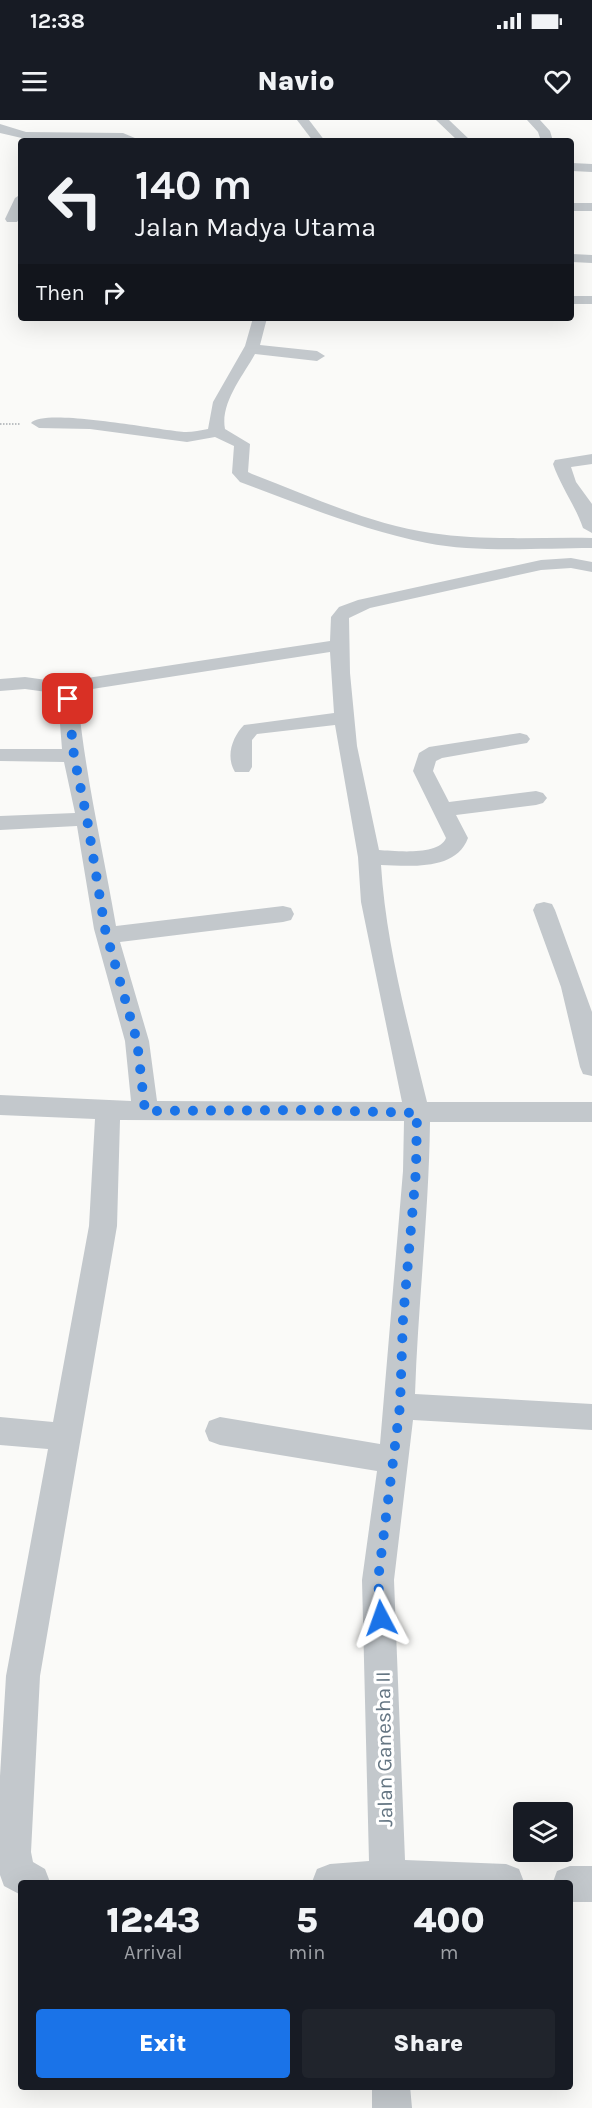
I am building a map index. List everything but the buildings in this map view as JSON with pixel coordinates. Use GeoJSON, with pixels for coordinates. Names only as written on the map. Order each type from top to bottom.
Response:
{"type":"FeatureCollection","features":[{"type":"Feature","properties":{"kind":"street"},"geometry":{"type":"LineString","coordinates":[[303,120],[318,138]]}},
{"type":"Feature","properties":{"kind":"street"},"geometry":{"type":"LineString","coordinates":[[442,120],[462,138]]}},
{"type":"Feature","properties":{"kind":"street"},"geometry":{"type":"LineString","coordinates":[[533,120],[544,131],[546,138]]}},
{"type":"Feature","properties":{"kind":"street"},"geometry":{"type":"LineString","coordinates":[[0,128],[12,134],[46,138],[92,136],[110,138]]}},
{"type":"Feature","properties":{"kind":"street"},"geometry":{"type":"LineString","coordinates":[[574,167],[592,168]]}},
{"type":"Feature","properties":{"kind":"street"},"geometry":{"type":"LineString","coordinates":[[11,219],[18,204]]}},
{"type":"Feature","properties":{"kind":"street"},"geometry":{"type":"LineString","coordinates":[[574,207],[592,207]]}},
{"type":"Feature","properties":{"kind":"street"},"geometry":{"type":"LineString","coordinates":[[574,258],[592,259]]}},
{"type":"Feature","properties":{"kind":"street"},"geometry":{"type":"LineString","coordinates":[[574,300],[592,300]]}},
{"type":"Feature","properties":{"kind":"street"},"geometry":{"type":"LineString","coordinates":[[217,432],[214,419],[233,378],[251,349],[259,321]]}},
{"type":"Feature","properties":{"kind":"street"},"geometry":{"type":"LineString","coordinates":[[251,349],[317,356]]}},
{"type":"Feature","properties":{"kind":"street"},"geometry":{"type":"LineString","coordinates":[[39,423],[90,424],[180,437],[217,432],[242,444],[242,476],[360,521],[405,534],[452,541],[592,543]]}},
{"type":"Feature","properties":{"kind":"street"},"geometry":{"type":"LineString","coordinates":[[592,459],[564,462],[561,466],[568,482],[584,505],[592,528]]}},
{"type":"Feature","properties":{"kind":"street","name":"Jalan Ganesha II"},"geometry":{"type":"LineString","coordinates":[[388,1880],[378,1580],[400,1406],[403,1319],[416,1171],[417,1113],[389,992],[372,902],[369,857],[347,746],[340,673],[340,617],[351,609],[541,565],[571,563],[592,567]]}},
{"type":"Feature","properties":{"kind":"street"},"geometry":{"type":"LineString","coordinates":[[0,685],[25,683],[61,688],[341,645]]}},
{"type":"Feature","properties":{"kind":"street"},"geometry":{"type":"LineString","coordinates":[[61,688],[68,699],[74,756],[107,935],[137,1041],[145,1111]]}},
{"type":"Feature","properties":{"kind":"street"},"geometry":{"type":"LineString","coordinates":[[242,766],[242,739],[252,729],[344,718]]}},
{"type":"Feature","properties":{"kind":"street"},"geometry":{"type":"LineString","coordinates":[[369,857],[439,857],[450,852],[456,845],[457,838],[423,771],[426,758],[436,752],[520,739]]}},
{"type":"Feature","properties":{"kind":"street"},"geometry":{"type":"LineString","coordinates":[[0,755],[74,756]]}},
{"type":"Feature","properties":{"kind":"street"},"geometry":{"type":"LineString","coordinates":[[442,810],[536,798]]}},
{"type":"Feature","properties":{"kind":"street"},"geometry":{"type":"LineString","coordinates":[[0,823],[87,819]]}},
{"type":"Feature","properties":{"kind":"street"},"geometry":{"type":"LineString","coordinates":[[544,910],[573,988],[592,1066]]}},
{"type":"Feature","properties":{"kind":"street"},"geometry":{"type":"LineString","coordinates":[[107,935],[283,914]]}},
{"type":"Feature","properties":{"kind":"street"},"geometry":{"type":"LineString","coordinates":[[0,1105],[145,1111],[592,1112]]}},
{"type":"Feature","properties":{"kind":"street"},"geometry":{"type":"LineString","coordinates":[[29,1880],[17,1873],[13,1852],[9,1759],[103,1226],[108,1108]]}},
{"type":"Feature","properties":{"kind":"street"},"geometry":{"type":"LineString","coordinates":[[400,1406],[592,1417]]}},
{"type":"Feature","properties":{"kind":"street"},"geometry":{"type":"LineString","coordinates":[[0,1431],[65,1437]]}},
{"type":"Feature","properties":{"kind":"street"},"geometry":{"type":"LineString","coordinates":[[220,1431],[394,1460]]}},
{"type":"Feature","properties":{"kind":"street"},"geometry":{"type":"LineString","coordinates":[[573,1884],[592,1884]]}},
{"type":"Feature","properties":{"kind":"street"},"geometry":{"type":"LineString","coordinates":[[391,2090],[392,2108]]}},
{"type":"Feature","properties":{"kind":"route"},"geometry":{"type":"LineString","coordinates":[[68,699],[74,756],[81,799],[87,819],[99,898],[105,929],[137,1041],[145,1111],[310,1110],[417,1113],[416,1171],[403,1319],[400,1406],[378,1580],[381,1618]]}}]}
